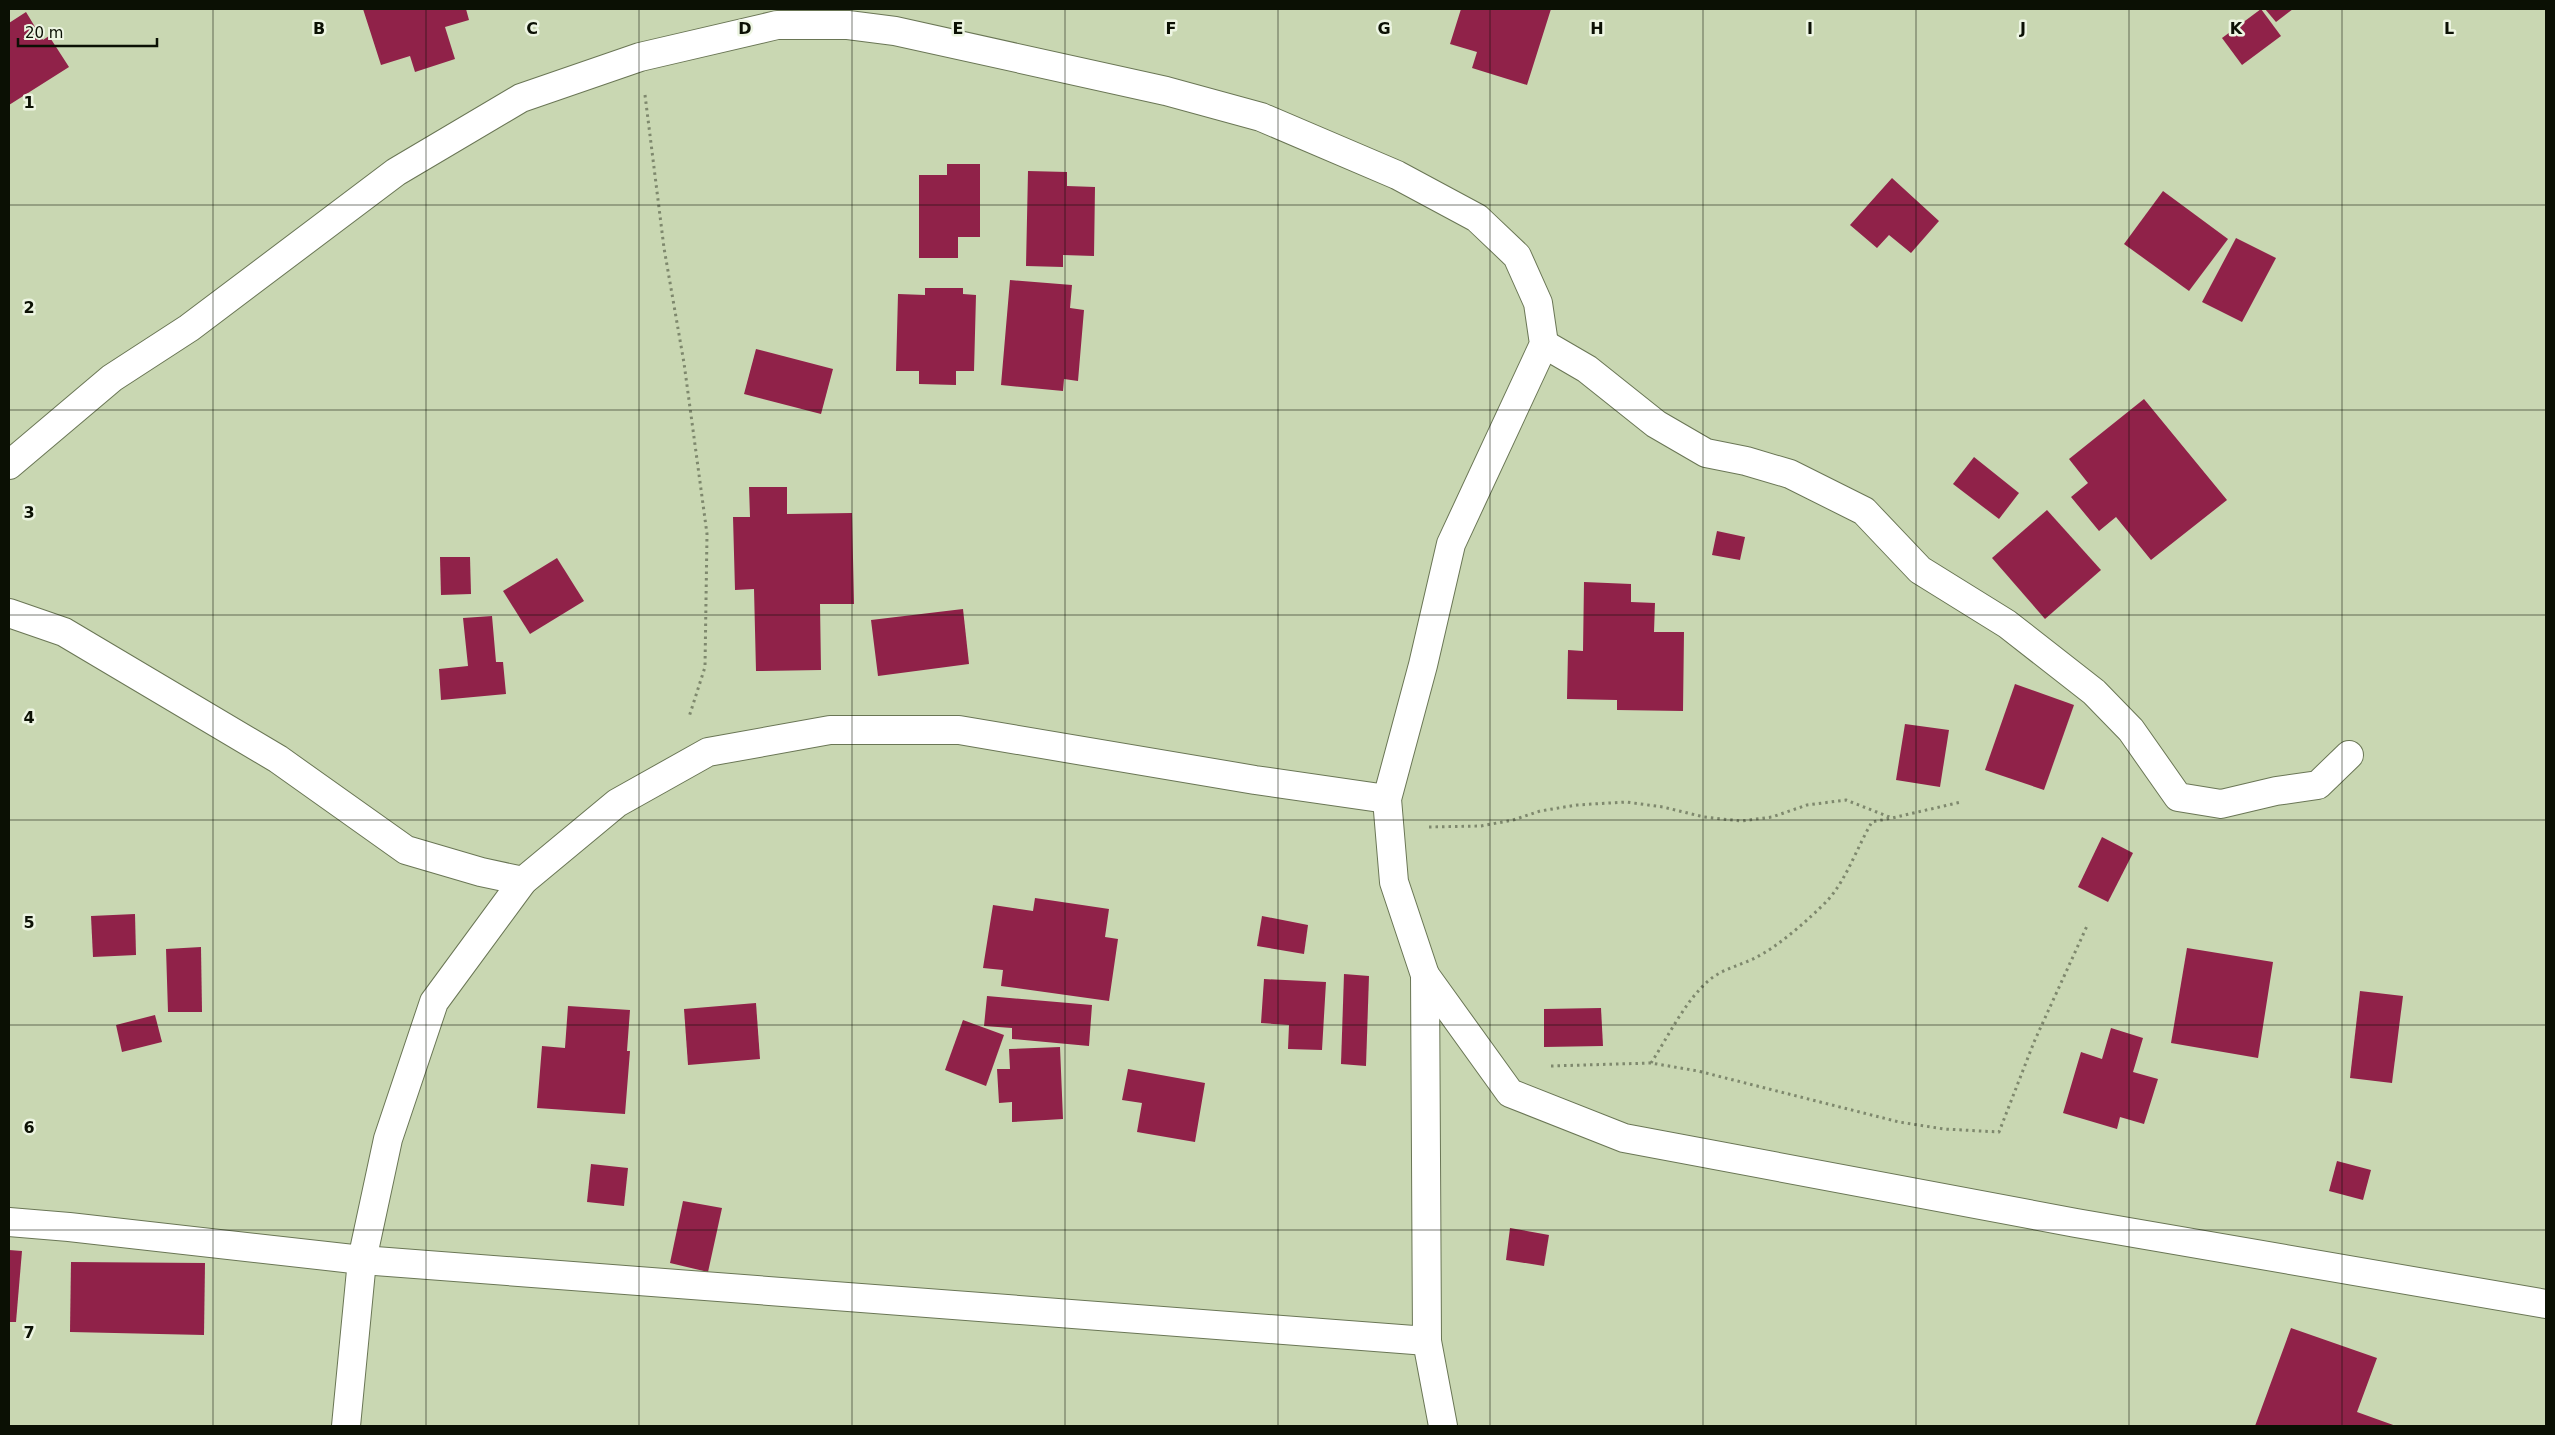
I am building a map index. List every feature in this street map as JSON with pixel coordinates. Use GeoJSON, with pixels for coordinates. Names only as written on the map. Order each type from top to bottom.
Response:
{"type":"FeatureCollection","features":[{"type":"Feature","properties":{"kind":"street"},"geometry":{"type":"LineString","coordinates":[[9,465],[112,378],[189,328],[396,172],[521,98],[640,57],[776,26],[848,26],[895,31],[1166,91],[1262,117],[1397,175],[1478,218],[1517,256],[1538,303],[1544,344],[1451,544],[1423,665],[1387,799],[1394,882],[1425,975],[1510,1093],[1624,1138],[2076,1223],[2546,1304]]}},
{"type":"Feature","properties":{"kind":"street"},"geometry":{"type":"LineString","coordinates":[[1544,344],[1587,369],[1656,424],[1706,453],[1746,460],[1790,474],[1864,510],[1920,570],[2007,624],[2094,692],[2131,730],[2178,797],[2221,804],[2276,791],[2318,785],[2349,755]]}},
{"type":"Feature","properties":{"kind":"street"},"geometry":{"type":"LineString","coordinates":[[9,613],[64,632],[278,759],[406,850],[481,872],[523,881]]}},
{"type":"Feature","properties":{"kind":"street"},"geometry":{"type":"LineString","coordinates":[[346,1426],[362,1260],[388,1139],[434,1002],[523,881],[617,803],[708,752],[830,730],[960,730],[1255,780],[1387,799]]}},
{"type":"Feature","properties":{"kind":"street"},"geometry":{"type":"LineString","coordinates":[[1425,975],[1428,1342],[1443,1426]]}},
{"type":"Feature","properties":{"kind":"street"},"geometry":{"type":"LineString","coordinates":[[9,1222],[79,1228],[362,1260],[1428,1342]]}},
{"type":"Feature","properties":{"kind":"path"},"geometry":{"type":"LineString","coordinates":[[640,57],[664,248],[684,363],[707,534],[705,667],[672,773]]}},
{"type":"Feature","properties":{"kind":"path"},"geometry":{"type":"LineString","coordinates":[[1388,826],[1481,826],[1577,805],[1626,802],[1663,807],[1704,817],[1741,821],[1772,817],[1807,805],[1846,800],[1892,818]]}},
{"type":"Feature","properties":{"kind":"path"},"geometry":{"type":"LineString","coordinates":[[1651,1063],[1696,992],[1720,972],[1757,957],[1796,929],[1827,900],[1842,881],[1858,846],[1872,822],[1961,802]]}},
{"type":"Feature","properties":{"kind":"path"},"geometry":{"type":"LineString","coordinates":[[1510,1093],[1524,1073],[1540,1066],[1651,1063],[1698,1071],[1899,1122],[1952,1129],[1999,1132],[2034,1042],[2087,926]]}},
{"type":"Feature","properties":{"kind":"building"},"geometry":{"type":"Polygon","coordinates":[[[363,9],[466,9],[469,20],[445,27],[455,59],[415,72],[410,56],[381,65],[363,9]]]}},
{"type":"Feature","properties":{"kind":"building"},"geometry":{"type":"Polygon","coordinates":[[[1461,9],[1551,9],[1527,85],[1472,68],[1477,52],[1450,44],[1461,9]]]}},
{"type":"Feature","properties":{"kind":"building"},"geometry":{"type":"Polygon","coordinates":[[[2261,9],[2281,36],[2242,65],[2222,38],[2261,9]]]}},
{"type":"Feature","properties":{"kind":"building"},"geometry":{"type":"Polygon","coordinates":[[[2265,9],[2293,9],[2276,22],[2265,9]]]}},
{"type":"Feature","properties":{"kind":"building"},"geometry":{"type":"Polygon","coordinates":[[[26,12],[43,40],[49,36],[69,67],[9,105],[9,23],[26,12]]]}},
{"type":"Feature","properties":{"kind":"building"},"geometry":{"type":"Polygon","coordinates":[[[947,164],[980,164],[980,237],[958,237],[958,258],[919,258],[919,175],[947,175],[947,164]]]}},
{"type":"Feature","properties":{"kind":"building"},"geometry":{"type":"Polygon","coordinates":[[[1028,171],[1067,172],[1067,186],[1095,187],[1094,256],[1063,255],[1063,267],[1026,266],[1028,171]]]}},
{"type":"Feature","properties":{"kind":"building"},"geometry":{"type":"Polygon","coordinates":[[[1892,178],[1939,221],[1911,253],[1889,235],[1877,248],[1850,225],[1892,178]]]}},
{"type":"Feature","properties":{"kind":"building"},"geometry":{"type":"Polygon","coordinates":[[[2163,191],[2228,239],[2189,291],[2124,244],[2163,191]]]}},
{"type":"Feature","properties":{"kind":"building"},"geometry":{"type":"Polygon","coordinates":[[[2236,238],[2276,258],[2242,322],[2202,302],[2236,238]]]}},
{"type":"Feature","properties":{"kind":"building"},"geometry":{"type":"Polygon","coordinates":[[[1010,280],[1072,285],[1070,308],[1084,310],[1078,381],[1064,379],[1063,391],[1001,385],[1010,280]]]}},
{"type":"Feature","properties":{"kind":"building"},"geometry":{"type":"Polygon","coordinates":[[[925,288],[963,288],[963,294],[976,295],[974,371],[956,371],[956,385],[919,384],[919,371],[896,371],[898,294],[925,295],[925,288]]]}},
{"type":"Feature","properties":{"kind":"building"},"geometry":{"type":"Polygon","coordinates":[[[756,349],[833,369],[821,414],[744,394],[756,349]]]}},
{"type":"Feature","properties":{"kind":"building"},"geometry":{"type":"Polygon","coordinates":[[[2144,399],[2227,500],[2151,560],[2116,517],[2099,531],[2071,497],[2088,483],[2069,459],[2144,399]]]}},
{"type":"Feature","properties":{"kind":"building"},"geometry":{"type":"Polygon","coordinates":[[[1974,457],[2019,493],[1999,519],[1953,484],[1974,457]]]}},
{"type":"Feature","properties":{"kind":"building"},"geometry":{"type":"Polygon","coordinates":[[[749,487],[787,487],[787,514],[852,513],[854,604],[820,604],[821,670],[756,671],[754,589],[735,590],[733,517],[750,517],[749,487]]]}},
{"type":"Feature","properties":{"kind":"building"},"geometry":{"type":"Polygon","coordinates":[[[2047,510],[2101,570],[2045,619],[1992,558],[2047,510]]]}},
{"type":"Feature","properties":{"kind":"building"},"geometry":{"type":"Polygon","coordinates":[[[1717,531],[1745,537],[1740,560],[1712,555],[1717,531]]]}},
{"type":"Feature","properties":{"kind":"building"},"geometry":{"type":"Polygon","coordinates":[[[440,557],[470,557],[471,594],[441,595],[440,557]]]}},
{"type":"Feature","properties":{"kind":"building"},"geometry":{"type":"Polygon","coordinates":[[[557,558],[584,601],[530,634],[503,591],[557,558]]]}},
{"type":"Feature","properties":{"kind":"building"},"geometry":{"type":"Polygon","coordinates":[[[1584,582],[1631,584],[1631,602],[1655,603],[1654,632],[1684,632],[1683,711],[1617,710],[1617,700],[1567,699],[1568,650],[1583,651],[1584,582]]]}},
{"type":"Feature","properties":{"kind":"building"},"geometry":{"type":"Polygon","coordinates":[[[963,609],[969,664],[878,676],[871,620],[963,609]]]}},
{"type":"Feature","properties":{"kind":"building"},"geometry":{"type":"Polygon","coordinates":[[[492,616],[496,662],[503,662],[506,694],[441,700],[439,669],[468,666],[463,618],[492,616]]]}},
{"type":"Feature","properties":{"kind":"building"},"geometry":{"type":"Polygon","coordinates":[[[2015,684],[2074,705],[2044,790],[1985,770],[2015,684]]]}},
{"type":"Feature","properties":{"kind":"building"},"geometry":{"type":"Polygon","coordinates":[[[1905,724],[1949,730],[1940,787],[1896,780],[1905,724]]]}},
{"type":"Feature","properties":{"kind":"building"},"geometry":{"type":"Polygon","coordinates":[[[2102,837],[2133,853],[2108,902],[2078,887],[2102,837]]]}},
{"type":"Feature","properties":{"kind":"building"},"geometry":{"type":"Polygon","coordinates":[[[1035,898],[1109,909],[1105,937],[1118,939],[1109,1001],[1001,986],[1003,970],[983,968],[993,905],[1033,911],[1035,898]]]}},
{"type":"Feature","properties":{"kind":"building"},"geometry":{"type":"Polygon","coordinates":[[[135,914],[136,955],[93,957],[91,916],[135,914]]]}},
{"type":"Feature","properties":{"kind":"building"},"geometry":{"type":"Polygon","coordinates":[[[1262,916],[1308,925],[1304,954],[1257,946],[1262,916]]]}},
{"type":"Feature","properties":{"kind":"building"},"geometry":{"type":"Polygon","coordinates":[[[201,947],[202,1012],[168,1012],[166,949],[201,947]]]}},
{"type":"Feature","properties":{"kind":"building"},"geometry":{"type":"Polygon","coordinates":[[[2187,948],[2273,962],[2258,1058],[2171,1043],[2187,948]]]}},
{"type":"Feature","properties":{"kind":"building"},"geometry":{"type":"Polygon","coordinates":[[[1344,974],[1369,976],[1366,1066],[1341,1064],[1344,974]]]}},
{"type":"Feature","properties":{"kind":"building"},"geometry":{"type":"Polygon","coordinates":[[[1264,979],[1326,982],[1322,1050],[1288,1049],[1289,1025],[1261,1023],[1264,979]]]}},
{"type":"Feature","properties":{"kind":"building"},"geometry":{"type":"Polygon","coordinates":[[[2360,991],[2403,996],[2392,1083],[2350,1078],[2360,991]]]}},
{"type":"Feature","properties":{"kind":"building"},"geometry":{"type":"Polygon","coordinates":[[[987,996],[1092,1005],[1089,1046],[1012,1039],[1012,1028],[984,1026],[987,996]]]}},
{"type":"Feature","properties":{"kind":"building"},"geometry":{"type":"Polygon","coordinates":[[[756,1003],[760,1059],[688,1065],[684,1009],[756,1003]]]}},
{"type":"Feature","properties":{"kind":"building"},"geometry":{"type":"Polygon","coordinates":[[[568,1006],[630,1010],[627,1051],[630,1051],[625,1114],[537,1108],[542,1046],[565,1048],[568,1006]]]}},
{"type":"Feature","properties":{"kind":"building"},"geometry":{"type":"Polygon","coordinates":[[[1601,1008],[1603,1046],[1544,1047],[1544,1009],[1601,1008]]]}},
{"type":"Feature","properties":{"kind":"building"},"geometry":{"type":"Polygon","coordinates":[[[155,1015],[162,1042],[122,1052],[116,1025],[155,1015]]]}},
{"type":"Feature","properties":{"kind":"building"},"geometry":{"type":"Polygon","coordinates":[[[963,1020],[1004,1035],[986,1086],[945,1070],[963,1020]]]}},
{"type":"Feature","properties":{"kind":"building"},"geometry":{"type":"Polygon","coordinates":[[[2111,1028],[2143,1038],[2133,1072],[2158,1079],[2144,1124],[2120,1117],[2117,1129],[2063,1113],[2081,1052],[2102,1059],[2111,1028]]]}},
{"type":"Feature","properties":{"kind":"building"},"geometry":{"type":"Polygon","coordinates":[[[1060,1047],[1063,1119],[1012,1122],[1012,1102],[999,1103],[997,1069],[1010,1069],[1009,1049],[1060,1047]]]}},
{"type":"Feature","properties":{"kind":"building"},"geometry":{"type":"Polygon","coordinates":[[[1128,1069],[1205,1083],[1195,1142],[1137,1132],[1142,1103],[1122,1100],[1128,1069]]]}},
{"type":"Feature","properties":{"kind":"building"},"geometry":{"type":"Polygon","coordinates":[[[2337,1161],[2371,1170],[2363,1200],[2329,1191],[2337,1161]]]}},
{"type":"Feature","properties":{"kind":"building"},"geometry":{"type":"Polygon","coordinates":[[[591,1164],[628,1168],[624,1206],[587,1202],[591,1164]]]}},
{"type":"Feature","properties":{"kind":"building"},"geometry":{"type":"Polygon","coordinates":[[[683,1201],[722,1208],[708,1272],[670,1263],[683,1201]]]}},
{"type":"Feature","properties":{"kind":"building"},"geometry":{"type":"Polygon","coordinates":[[[1510,1228],[1549,1235],[1544,1266],[1506,1260],[1510,1228]]]}},
{"type":"Feature","properties":{"kind":"building"},"geometry":{"type":"Polygon","coordinates":[[[9,1250],[22,1251],[16,1322],[9,1322],[9,1250]]]}},
{"type":"Feature","properties":{"kind":"building"},"geometry":{"type":"Polygon","coordinates":[[[71,1262],[205,1263],[204,1335],[70,1332],[71,1262]]]}},
{"type":"Feature","properties":{"kind":"building"},"geometry":{"type":"Polygon","coordinates":[[[2291,1328],[2377,1358],[2357,1412],[2396,1426],[2255,1426],[2291,1328]]]}}]}
